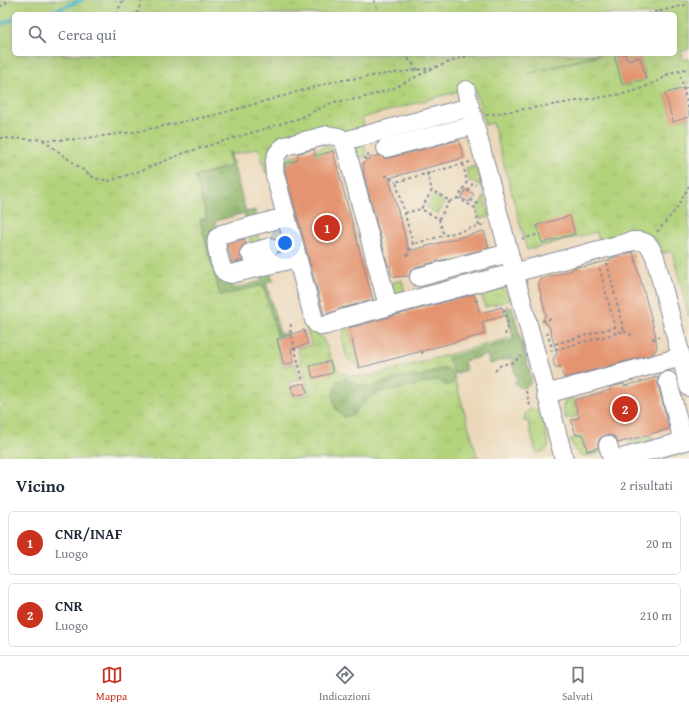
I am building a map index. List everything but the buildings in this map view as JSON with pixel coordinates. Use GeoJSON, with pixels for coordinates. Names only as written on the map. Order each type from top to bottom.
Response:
{"type":"FeatureCollection","features":[{"type":"Feature","properties":{"kind":"lane"},"geometry":{"type":"LineString","coordinates":[[466,90],[564,459]]}},
{"type":"Feature","properties":{"kind":"lane"},"geometry":{"type":"LineString","coordinates":[[344,141],[473,116]]}},
{"type":"Feature","properties":{"kind":"lane"},"geometry":{"type":"LineString","coordinates":[[386,148],[473,116]]}},
{"type":"Feature","properties":{"kind":"lane"},"geometry":{"type":"LineString","coordinates":[[388,306],[358,219],[344,141],[339,137],[328,135],[285,146],[280,149],[274,161],[273,167],[314,320],[317,324],[322,326],[327,325],[345,318],[388,306],[639,240],[646,242],[651,248],[655,257],[689,387]]}},
{"type":"Feature","properties":{"kind":"lane"},"geometry":{"type":"LineString","coordinates":[[286,217],[222,234],[216,238],[216,246],[223,269],[227,273],[231,274],[297,258]]}},
{"type":"Feature","properties":{"kind":"lane"},"geometry":{"type":"LineString","coordinates":[[250,253],[270,247]]}},
{"type":"Feature","properties":{"kind":"lane"},"geometry":{"type":"LineString","coordinates":[[420,277],[509,253]]}},
{"type":"Feature","properties":{"kind":"lane"},"geometry":{"type":"LineString","coordinates":[[546,394],[681,358]]}},
{"type":"Feature","properties":{"kind":"lane"},"geometry":{"type":"LineString","coordinates":[[617,452],[660,440],[686,440],[668,381]]}},
{"type":"Feature","properties":{"kind":"path"},"geometry":{"type":"LineString","coordinates":[[0,7],[10,0]]}},
{"type":"Feature","properties":{"kind":"path"},"geometry":{"type":"LineString","coordinates":[[117,12],[124,0]]}},
{"type":"Feature","properties":{"kind":"path"},"geometry":{"type":"LineString","coordinates":[[138,12],[142,0]]}},
{"type":"Feature","properties":{"kind":"path"},"geometry":{"type":"LineString","coordinates":[[374,0],[378,12]]}},
{"type":"Feature","properties":{"kind":"path"},"geometry":{"type":"LineString","coordinates":[[656,12],[689,4]]}},
{"type":"Feature","properties":{"kind":"path"},"geometry":{"type":"LineString","coordinates":[[406,56],[418,70]]}},
{"type":"Feature","properties":{"kind":"path"},"geometry":{"type":"LineString","coordinates":[[43,140],[94,178],[109,181],[191,150],[300,118],[333,102],[358,99],[392,89],[433,68],[466,56]]}},
{"type":"Feature","properties":{"kind":"path"},"geometry":{"type":"LineString","coordinates":[[0,138],[43,140],[80,139],[140,131],[219,114],[336,81],[433,68]]}},
{"type":"Feature","properties":{"kind":"path"},"geometry":{"type":"LineString","coordinates":[[473,116],[622,94],[638,90],[660,80],[668,74],[679,70],[689,69]]}},
{"type":"Feature","properties":{"kind":"path"},"geometry":{"type":"LineString","coordinates":[[679,70],[689,111]]}},
{"type":"Feature","properties":{"kind":"path"},"geometry":{"type":"LineString","coordinates":[[396,182],[477,160]]}},
{"type":"Feature","properties":{"kind":"path"},"geometry":{"type":"LineString","coordinates":[[439,219],[450,201],[458,198],[467,182],[463,164]]}},
{"type":"Feature","properties":{"kind":"path"},"geometry":{"type":"LineString","coordinates":[[427,173],[432,190],[450,201]]}},
{"type":"Feature","properties":{"kind":"path"},"geometry":{"type":"LineString","coordinates":[[385,175],[396,182],[405,213],[413,244],[407,256]]}},
{"type":"Feature","properties":{"kind":"path"},"geometry":{"type":"LineString","coordinates":[[657,232],[677,208],[689,186]]}},
{"type":"Feature","properties":{"kind":"path"},"geometry":{"type":"LineString","coordinates":[[421,209],[432,190]]}},
{"type":"Feature","properties":{"kind":"path"},"geometry":{"type":"LineString","coordinates":[[458,198],[475,208],[480,226]]}},
{"type":"Feature","properties":{"kind":"path"},"geometry":{"type":"LineString","coordinates":[[470,200],[478,204],[480,200]]}},
{"type":"Feature","properties":{"kind":"path"},"geometry":{"type":"LineString","coordinates":[[405,213],[421,209],[439,219],[444,236]]}},
{"type":"Feature","properties":{"kind":"path"},"geometry":{"type":"LineString","coordinates":[[413,244],[486,224]]}},
{"type":"Feature","properties":{"kind":"path"},"geometry":{"type":"LineString","coordinates":[[522,239],[539,234]]}},
{"type":"Feature","properties":{"kind":"path"},"geometry":{"type":"LineString","coordinates":[[606,263],[624,331]]}},
{"type":"Feature","properties":{"kind":"path"},"geometry":{"type":"LineString","coordinates":[[551,319],[541,322],[547,331],[551,345],[615,327],[598,264]]}},
{"type":"Feature","properties":{"kind":"path"},"geometry":{"type":"LineString","coordinates":[[475,301],[480,300]]}},
{"type":"Feature","properties":{"kind":"path"},"geometry":{"type":"LineString","coordinates":[[504,308],[508,324],[505,335]]}},
{"type":"Feature","properties":{"kind":"path"},"geometry":{"type":"LineString","coordinates":[[291,324],[290,329],[303,381]]}},
{"type":"Feature","properties":{"kind":"path"},"geometry":{"type":"LineString","coordinates":[[543,353],[624,331],[634,336]]}},
{"type":"Feature","properties":{"kind":"path"},"geometry":{"type":"LineString","coordinates":[[652,339],[659,337]]}},
{"type":"Feature","properties":{"kind":"path"},"geometry":{"type":"LineString","coordinates":[[422,351],[424,357]]}},
{"type":"Feature","properties":{"kind":"path"},"geometry":{"type":"LineString","coordinates":[[495,371],[501,365],[512,362]]}},
{"type":"Feature","properties":{"kind":"path"},"geometry":{"type":"LineString","coordinates":[[526,390],[530,406]]}},
{"type":"Feature","properties":{"kind":"shaded area"},"geometry":{"type":"Polygon","coordinates":[[[689,30],[689,459],[230,459],[153,174],[230,152],[596,56],[677,56],[677,33],[689,30]]]}},
{"type":"Feature","properties":{"kind":"green space"},"geometry":{"type":"Polygon","coordinates":[[[0,0],[689,0],[689,49],[681,51],[683,60],[689,59],[689,317],[672,251],[663,253],[658,243],[651,236],[644,233],[627,232],[599,240],[596,232],[527,250],[493,123],[485,125],[475,88],[470,88],[362,118],[365,129],[286,140],[269,172],[266,173],[259,148],[231,155],[230,152],[228,153],[231,166],[195,176],[207,219],[200,221],[220,295],[263,285],[277,335],[288,332],[288,335],[275,339],[283,366],[295,363],[300,379],[289,382],[294,398],[309,394],[297,348],[311,345],[306,327],[310,327],[325,343],[337,369],[345,374],[356,376],[374,375],[513,337],[514,340],[449,358],[478,459],[0,459],[0,0]],[[680,89],[665,94],[673,121],[688,118],[680,89]]]}},
{"type":"Feature","properties":{"kind":"green space"},"geometry":{"type":"Polygon","coordinates":[[[364,143],[367,156],[356,159],[358,147],[364,143]]]}},
{"type":"Feature","properties":{"kind":"green space"},"geometry":{"type":"Polygon","coordinates":[[[325,147],[332,148],[333,151],[315,156],[314,150],[325,147]]]}},
{"type":"Feature","properties":{"kind":"green space"},"geometry":{"type":"Polygon","coordinates":[[[230,152],[246,212],[255,210],[255,216],[247,222],[244,213],[215,221],[233,289],[262,281],[260,272],[270,273],[274,280],[266,282],[280,334],[277,335],[263,285],[220,296],[200,220],[207,218],[195,176],[231,166],[228,153],[230,152]]]}},
{"type":"Feature","properties":{"kind":"green space"},"geometry":{"type":"Polygon","coordinates":[[[297,155],[298,160],[282,165],[289,157],[297,155]]]}},
{"type":"Feature","properties":{"kind":"green space"},"geometry":{"type":"Polygon","coordinates":[[[476,166],[482,187],[473,181],[470,182],[466,169],[476,166]]]}},
{"type":"Feature","properties":{"kind":"green space"},"geometry":{"type":"Polygon","coordinates":[[[433,195],[445,202],[438,214],[426,207],[433,195]]]}},
{"type":"Feature","properties":{"kind":"green space"},"geometry":{"type":"Polygon","coordinates":[[[484,196],[490,217],[480,219],[477,207],[484,196]]]}},
{"type":"Feature","properties":{"kind":"green space"},"geometry":{"type":"Polygon","coordinates":[[[256,234],[258,235],[261,247],[252,249],[249,236],[256,234]]]}},
{"type":"Feature","properties":{"kind":"green space"},"geometry":{"type":"Polygon","coordinates":[[[402,280],[405,293],[399,293],[394,290],[391,283],[402,280]]]}},
{"type":"Feature","properties":{"kind":"green space"},"geometry":{"type":"Polygon","coordinates":[[[499,288],[508,294],[510,300],[485,307],[481,293],[499,288]]]}},
{"type":"Feature","properties":{"kind":"green space"},"geometry":{"type":"Polygon","coordinates":[[[512,307],[531,378],[530,384],[524,388],[519,387],[516,384],[514,381],[517,380],[511,358],[490,364],[487,355],[464,361],[466,370],[454,374],[448,358],[514,340],[506,309],[512,307]]]}},
{"type":"Feature","properties":{"kind":"green space"},"geometry":{"type":"Polygon","coordinates":[[[348,325],[359,367],[347,358],[342,339],[346,326],[348,325]]]}},
{"type":"Feature","properties":{"kind":"green space"},"geometry":{"type":"Polygon","coordinates":[[[447,368],[454,377],[453,383],[447,386],[438,380],[414,386],[406,386],[399,390],[385,391],[372,395],[352,415],[344,417],[334,405],[333,396],[337,381],[345,378],[360,386],[371,387],[398,378],[421,376],[436,370],[447,368]]]}},
{"type":"Feature","properties":{"kind":"green space"},"geometry":{"type":"Polygon","coordinates":[[[572,398],[577,416],[565,419],[563,406],[566,400],[572,398]]]}},
{"type":"Feature","properties":{"kind":"green space"},"geometry":{"type":"Polygon","coordinates":[[[531,409],[539,412],[547,434],[548,447],[546,450],[541,452],[536,452],[528,421],[524,421],[525,414],[531,409]]]}},
{"type":"Feature","properties":{"kind":"green space"},"geometry":{"type":"Polygon","coordinates":[[[582,436],[587,453],[602,449],[603,452],[585,456],[578,453],[570,439],[582,436]]]}},
{"type":"Feature","properties":{"kind":"green space"},"geometry":{"type":"Polygon","coordinates":[[[652,436],[652,440],[629,446],[628,442],[652,436]]]}},
{"type":"Feature","properties":{"kind":"green space"},"geometry":{"type":"Polygon","coordinates":[[[689,448],[689,452],[663,459],[647,459],[689,448]]]}},
{"type":"Feature","properties":{"kind":"waterway"},"geometry":{"type":"LineString","coordinates":[[51,12],[82,0]]}},
{"type":"Feature","properties":{"kind":"waterway"},"geometry":{"type":"LineString","coordinates":[[0,24],[12,20]]}},
{"type":"Feature","properties":{"kind":"place","name":"CNR/INAF"},"geometry":{"type":"Point","coordinates":[327,228]}},
{"type":"Feature","properties":{"kind":"place","name":"CNR"},"geometry":{"type":"Point","coordinates":[625,409]}}]}
